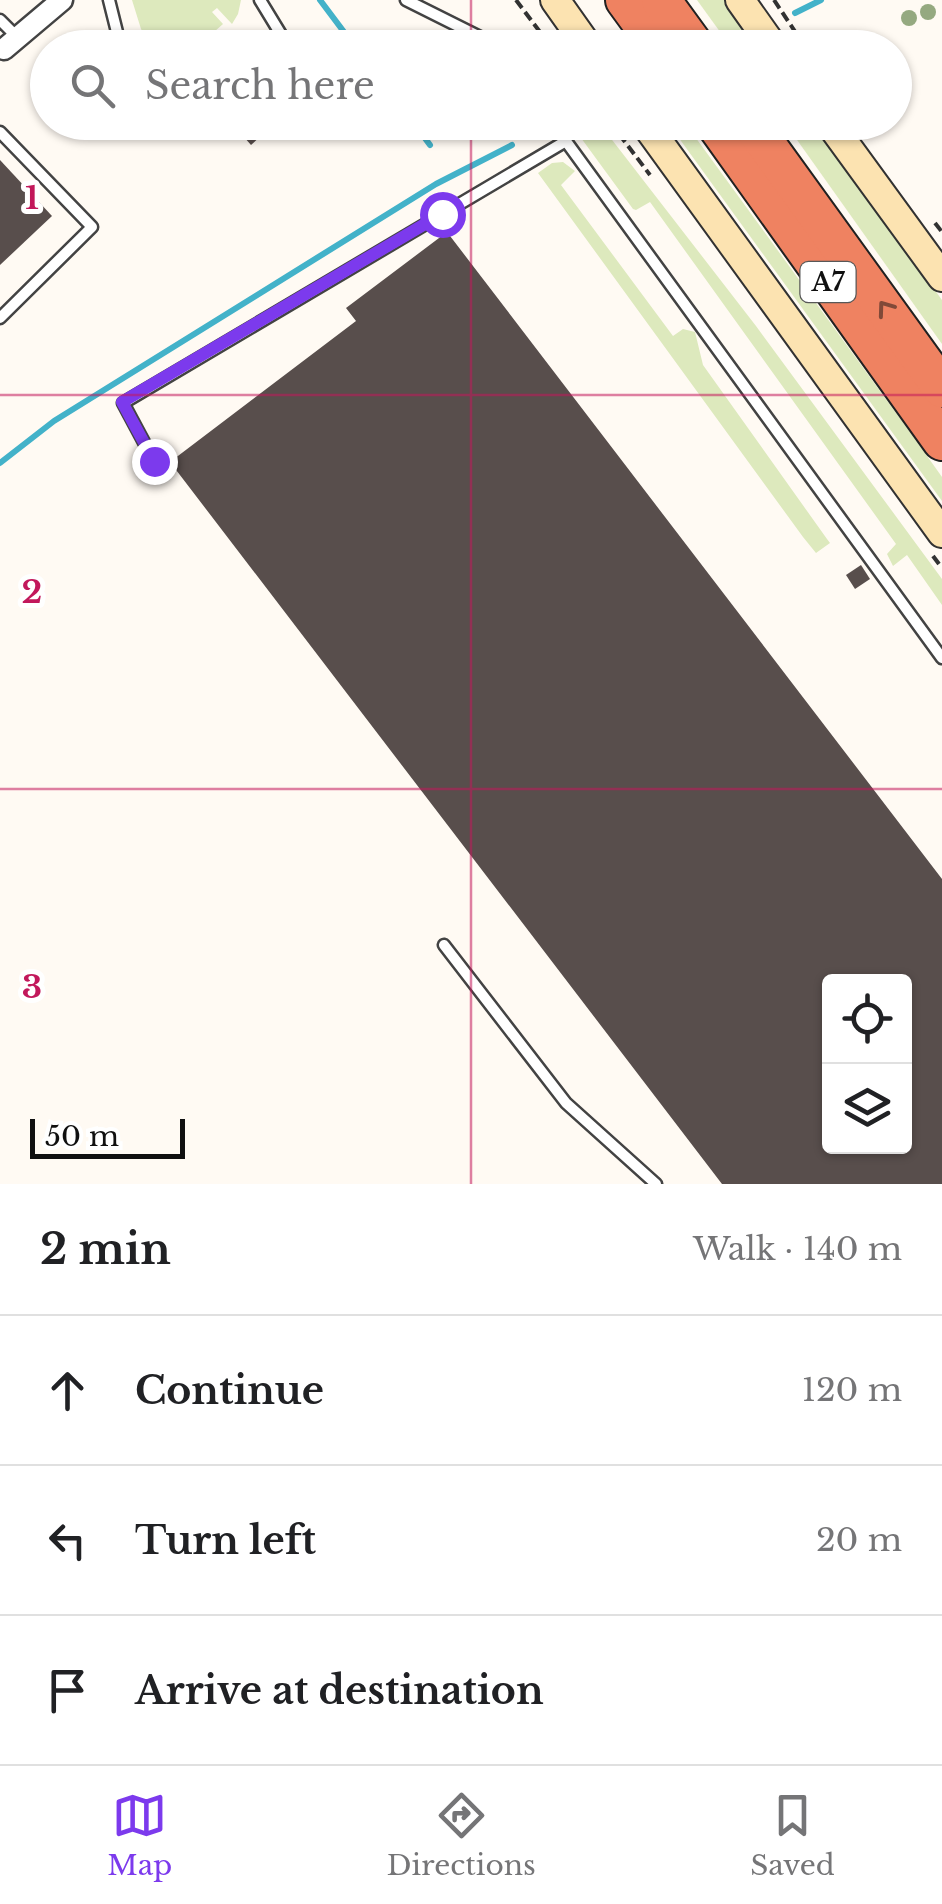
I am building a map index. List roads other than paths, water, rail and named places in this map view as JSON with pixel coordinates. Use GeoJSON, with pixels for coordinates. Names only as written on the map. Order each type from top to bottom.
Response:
{"type":"FeatureCollection","features":[{"type":"Feature","properties":{"kind":"highway"},"geometry":{"type":"LineString","coordinates":[[625,0],[647,30]]}},
{"type":"Feature","properties":{"kind":"highway"},"geometry":{"type":"LineString","coordinates":[[661,0],[683,30]]}},
{"type":"Feature","properties":{"kind":"highway","name":"A7"},"geometry":{"type":"LineString","coordinates":[[727,140],[942,441]]}},
{"type":"Feature","properties":{"kind":"highway","name":"A7"},"geometry":{"type":"LineString","coordinates":[[763,140],[942,388]]}},
{"type":"Feature","properties":{"kind":"main road"},"geometry":{"type":"LineString","coordinates":[[555,0],[577,30]]}},
{"type":"Feature","properties":{"kind":"main road"},"geometry":{"type":"LineString","coordinates":[[740,0],[761,30]]}},
{"type":"Feature","properties":{"kind":"main road"},"geometry":{"type":"LineString","coordinates":[[657,140],[942,533]]}},
{"type":"Feature","properties":{"kind":"main road"},"geometry":{"type":"LineString","coordinates":[[842,140],[942,277]]}},
{"type":"Feature","properties":{"kind":"street"},"geometry":{"type":"LineString","coordinates":[[7,46],[62,0]]}},
{"type":"Feature","properties":{"kind":"lane"},"geometry":{"type":"LineString","coordinates":[[109,0],[116,30]]}},
{"type":"Feature","properties":{"kind":"lane"},"geometry":{"type":"LineString","coordinates":[[260,0],[278,30]]}},
{"type":"Feature","properties":{"kind":"lane"},"geometry":{"type":"LineString","coordinates":[[406,0],[466,30]]}},
{"type":"Feature","properties":{"kind":"lane"},"geometry":{"type":"LineString","coordinates":[[0,20],[7,46]]}},
{"type":"Feature","properties":{"kind":"lane"},"geometry":{"type":"LineString","coordinates":[[0,132],[92,227],[0,318]]}},
{"type":"Feature","properties":{"kind":"lane"},"geometry":{"type":"LineString","coordinates":[[154,461],[122,402],[566,141],[942,658]]}},
{"type":"Feature","properties":{"kind":"lane"},"geometry":{"type":"LineString","coordinates":[[444,944],[566,1104],[656,1184]]}},
{"type":"Feature","properties":{"kind":"waterway"},"geometry":{"type":"LineString","coordinates":[[320,0],[342,30]]}},
{"type":"Feature","properties":{"kind":"waterway"},"geometry":{"type":"LineString","coordinates":[[795,13],[821,0]]}},
{"type":"Feature","properties":{"kind":"waterway"},"geometry":{"type":"LineString","coordinates":[[426,140],[430,145]]}},
{"type":"Feature","properties":{"kind":"waterway"},"geometry":{"type":"LineString","coordinates":[[0,463],[54,421],[436,184],[512,145]]}}]}
